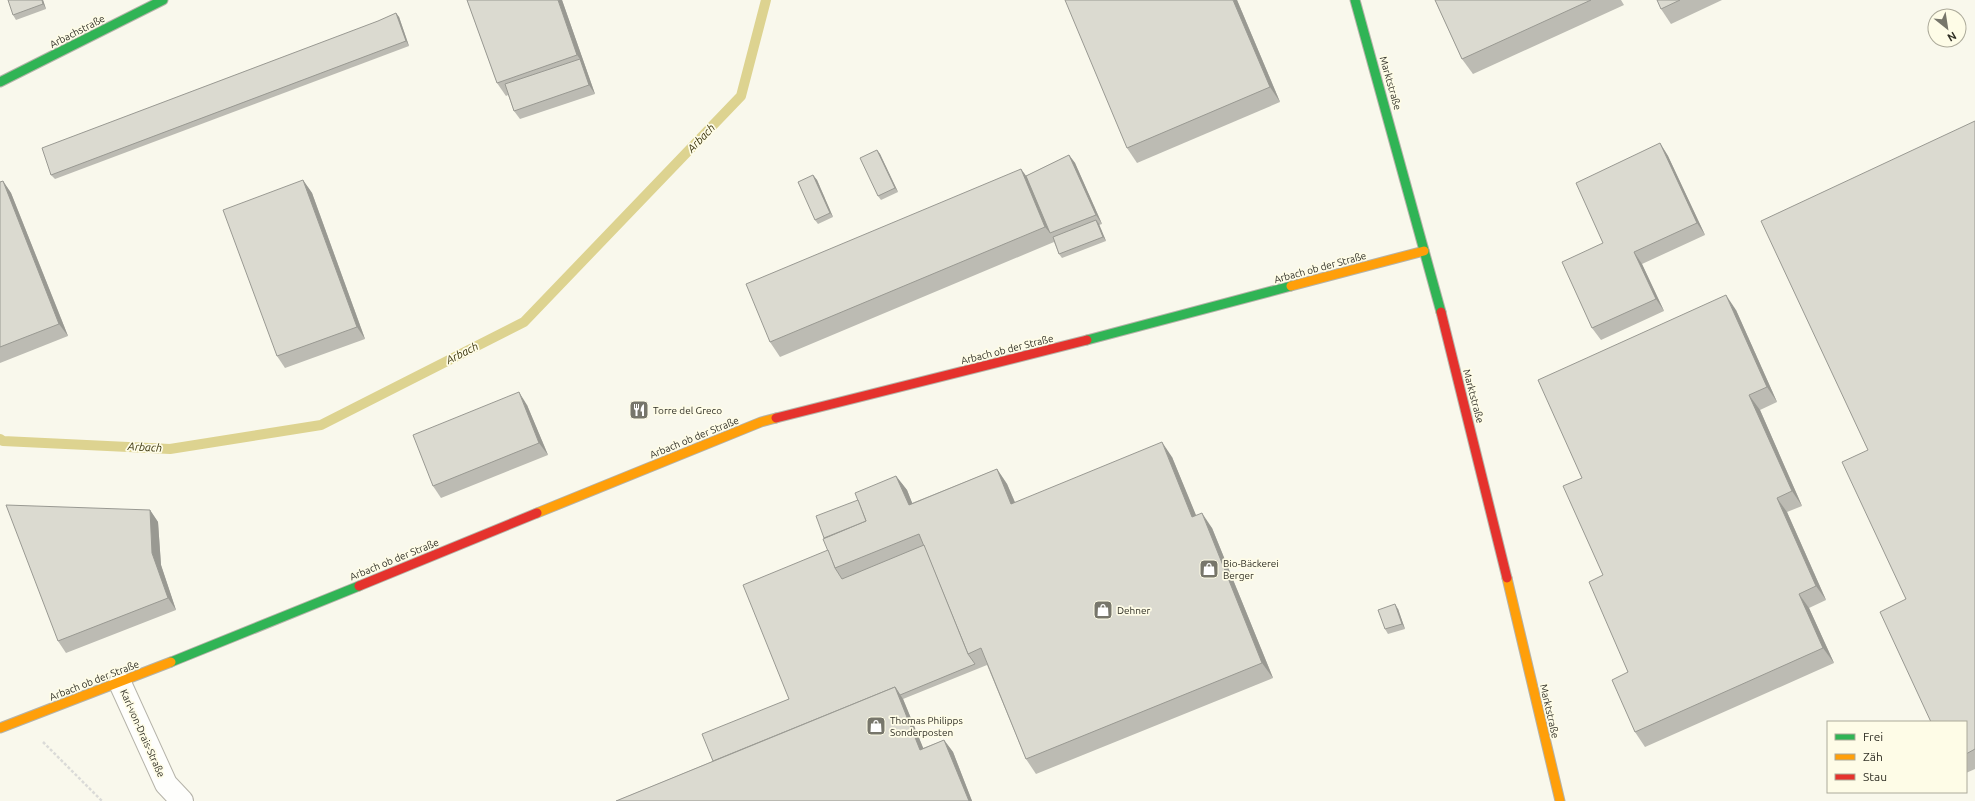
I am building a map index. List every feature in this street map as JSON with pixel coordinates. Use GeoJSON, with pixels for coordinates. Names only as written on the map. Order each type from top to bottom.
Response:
{"type":"FeatureCollection","features":[{"type":"Feature","properties":{"kind":"street","name":"Arbachstraße"},"geometry":{"type":"LineString","coordinates":[[0,82],[163,0]]}},
{"type":"Feature","properties":{"kind":"street","name":"Marktstraße"},"geometry":{"type":"LineString","coordinates":[[1355,0],[1391,120],[1473,435],[1560,801]]}},
{"type":"Feature","properties":{"kind":"street","name":"Arbach ob der Straße"},"geometry":{"type":"LineString","coordinates":[[0,728],[120,683],[761,422],[1090,339],[1424,251]]}},
{"type":"Feature","properties":{"kind":"street","name":"Karl-von-Drais-Straße"},"geometry":{"type":"LineString","coordinates":[[120,683],[166,784],[182,801]]}},
{"type":"Feature","properties":{"kind":"path"},"geometry":{"type":"LineString","coordinates":[[21,719],[102,801]]}},
{"type":"Feature","properties":{"kind":"building"},"geometry":{"type":"Polygon","coordinates":[[[8,0],[42,0],[43,4],[13,15],[8,0]]]}},
{"type":"Feature","properties":{"kind":"building"},"geometry":{"type":"Polygon","coordinates":[[[467,0],[558,0],[577,55],[497,83],[467,0]]]}},
{"type":"Feature","properties":{"kind":"building"},"geometry":{"type":"Polygon","coordinates":[[[1065,0],[1233,0],[1270,87],[1127,148],[1065,0]]]}},
{"type":"Feature","properties":{"kind":"building"},"geometry":{"type":"Polygon","coordinates":[[[1435,0],[1591,0],[1462,59],[1435,0]]]}},
{"type":"Feature","properties":{"kind":"building"},"geometry":{"type":"Polygon","coordinates":[[[1657,0],[1680,0],[1661,9],[1657,0]]]}},
{"type":"Feature","properties":{"kind":"building"},"geometry":{"type":"Polygon","coordinates":[[[396,13],[406,41],[51,175],[42,148],[396,13]]]}},
{"type":"Feature","properties":{"kind":"building"},"geometry":{"type":"Polygon","coordinates":[[[580,59],[589,85],[514,111],[505,84],[580,59]]]}},
{"type":"Feature","properties":{"kind":"building"},"geometry":{"type":"Polygon","coordinates":[[[1975,121],[1975,749],[1967,753],[1967,721],[1931,721],[1880,612],[1906,599],[1842,462],[1868,450],[1761,221],[1975,121]]]}},
{"type":"Feature","properties":{"kind":"building"},"geometry":{"type":"Polygon","coordinates":[[[1660,143],[1697,223],[1634,252],[1656,299],[1592,328],[1562,262],[1603,243],[1576,183],[1660,143]]]}},
{"type":"Feature","properties":{"kind":"building"},"geometry":{"type":"Polygon","coordinates":[[[877,150],[895,188],[878,196],[860,158],[877,150]]]}},
{"type":"Feature","properties":{"kind":"building"},"geometry":{"type":"Polygon","coordinates":[[[1069,155],[1096,215],[1050,233],[1026,176],[1069,155]]]}},
{"type":"Feature","properties":{"kind":"building"},"geometry":{"type":"Polygon","coordinates":[[[1021,169],[1045,227],[770,342],[746,284],[1021,169]]]}},
{"type":"Feature","properties":{"kind":"building"},"geometry":{"type":"Polygon","coordinates":[[[813,175],[830,213],[815,220],[798,182],[813,175]]]}},
{"type":"Feature","properties":{"kind":"building"},"geometry":{"type":"Polygon","coordinates":[[[303,180],[357,327],[277,356],[223,210],[303,180]]]}},
{"type":"Feature","properties":{"kind":"building"},"geometry":{"type":"Polygon","coordinates":[[[3,181],[59,324],[0,347],[0,182],[3,181]]]}},
{"type":"Feature","properties":{"kind":"building"},"geometry":{"type":"Polygon","coordinates":[[[1096,220],[1103,237],[1059,254],[1053,237],[1096,220]]]}},
{"type":"Feature","properties":{"kind":"building"},"geometry":{"type":"Polygon","coordinates":[[[1726,295],[1767,387],[1749,395],[1792,491],[1777,498],[1816,586],[1799,594],[1823,648],[1635,732],[1612,680],[1628,672],[1589,582],[1603,575],[1563,486],[1582,478],[1538,380],[1726,295]]]}},
{"type":"Feature","properties":{"kind":"building"},"geometry":{"type":"Polygon","coordinates":[[[519,392],[539,443],[433,486],[413,435],[519,392]]]}},
{"type":"Feature","properties":{"kind":"building"},"geometry":{"type":"Polygon","coordinates":[[[1162,442],[1192,517],[1202,513],[1262,663],[1026,759],[981,648],[968,654],[919,534],[835,568],[823,539],[866,521],[855,493],[896,476],[909,505],[997,469],[1011,504],[1162,442]]]}},
{"type":"Feature","properties":{"kind":"building"},"geometry":{"type":"Polygon","coordinates":[[[858,500],[866,521],[824,538],[816,516],[858,500]]]}},
{"type":"Feature","properties":{"kind":"building"},"geometry":{"type":"Polygon","coordinates":[[[6,505],[150,510],[152,553],[168,598],[58,641],[6,505]]]}},
{"type":"Feature","properties":{"kind":"building"},"geometry":{"type":"Polygon","coordinates":[[[924,545],[968,654],[975,664],[900,695],[895,687],[713,761],[702,734],[789,699],[743,585],[828,550],[835,568],[842,579],[924,545]]]}},
{"type":"Feature","properties":{"kind":"building"},"geometry":{"type":"Polygon","coordinates":[[[1395,604],[1402,624],[1385,629],[1378,610],[1395,604]]]}},
{"type":"Feature","properties":{"kind":"building","name":"Thomas Philipps Sonderposten"},"geometry":{"type":"Polygon","coordinates":[[[895,687],[920,750],[944,740],[969,801],[616,801],[895,687]]]}},
{"type":"Feature","properties":{"kind":"waterway","name":"Arbach"},"geometry":{"type":"LineString","coordinates":[[0,439],[3,441],[170,449],[321,425],[524,322],[741,96],[766,0]]}},
{"type":"Feature","properties":{"kind":"traffic: fast"},"geometry":{"type":"LineString","coordinates":[[0,82],[163,0]]}},
{"type":"Feature","properties":{"kind":"traffic: fast"},"geometry":{"type":"LineString","coordinates":[[1355,0],[1441,312]]}},
{"type":"Feature","properties":{"kind":"traffic: fast"},"geometry":{"type":"LineString","coordinates":[[1087,340],[1291,286]]}},
{"type":"Feature","properties":{"kind":"traffic: fast"},"geometry":{"type":"LineString","coordinates":[[171,662],[359,586]]}},
{"type":"Feature","properties":{"kind":"traffic: slow"},"geometry":{"type":"LineString","coordinates":[[1291,286],[1424,251]]}},
{"type":"Feature","properties":{"kind":"traffic: slow"},"geometry":{"type":"LineString","coordinates":[[537,513],[761,422],[776,418]]}},
{"type":"Feature","properties":{"kind":"traffic: slow"},"geometry":{"type":"LineString","coordinates":[[1507,578],[1560,801]]}},
{"type":"Feature","properties":{"kind":"traffic: slow"},"geometry":{"type":"LineString","coordinates":[[0,728],[171,662]]}},
{"type":"Feature","properties":{"kind":"traffic: jam"},"geometry":{"type":"LineString","coordinates":[[1441,312],[1507,578]]}},
{"type":"Feature","properties":{"kind":"traffic: jam"},"geometry":{"type":"LineString","coordinates":[[776,418],[1087,340]]}},
{"type":"Feature","properties":{"kind":"traffic: jam"},"geometry":{"type":"LineString","coordinates":[[359,586],[537,513]]}},
{"type":"Feature","properties":{"kind":"place","name":"Torre del Greco"},"geometry":{"type":"Point","coordinates":[639,410]}},
{"type":"Feature","properties":{"kind":"place","name":"Bio-Bäckerei Berger"},"geometry":{"type":"Point","coordinates":[1209,569]}},
{"type":"Feature","properties":{"kind":"place","name":"Dehner"},"geometry":{"type":"Point","coordinates":[1103,610]}},
{"type":"Feature","properties":{"kind":"place","name":"Thomas Philipps Sonderposten"},"geometry":{"type":"Point","coordinates":[876,726]}}]}
